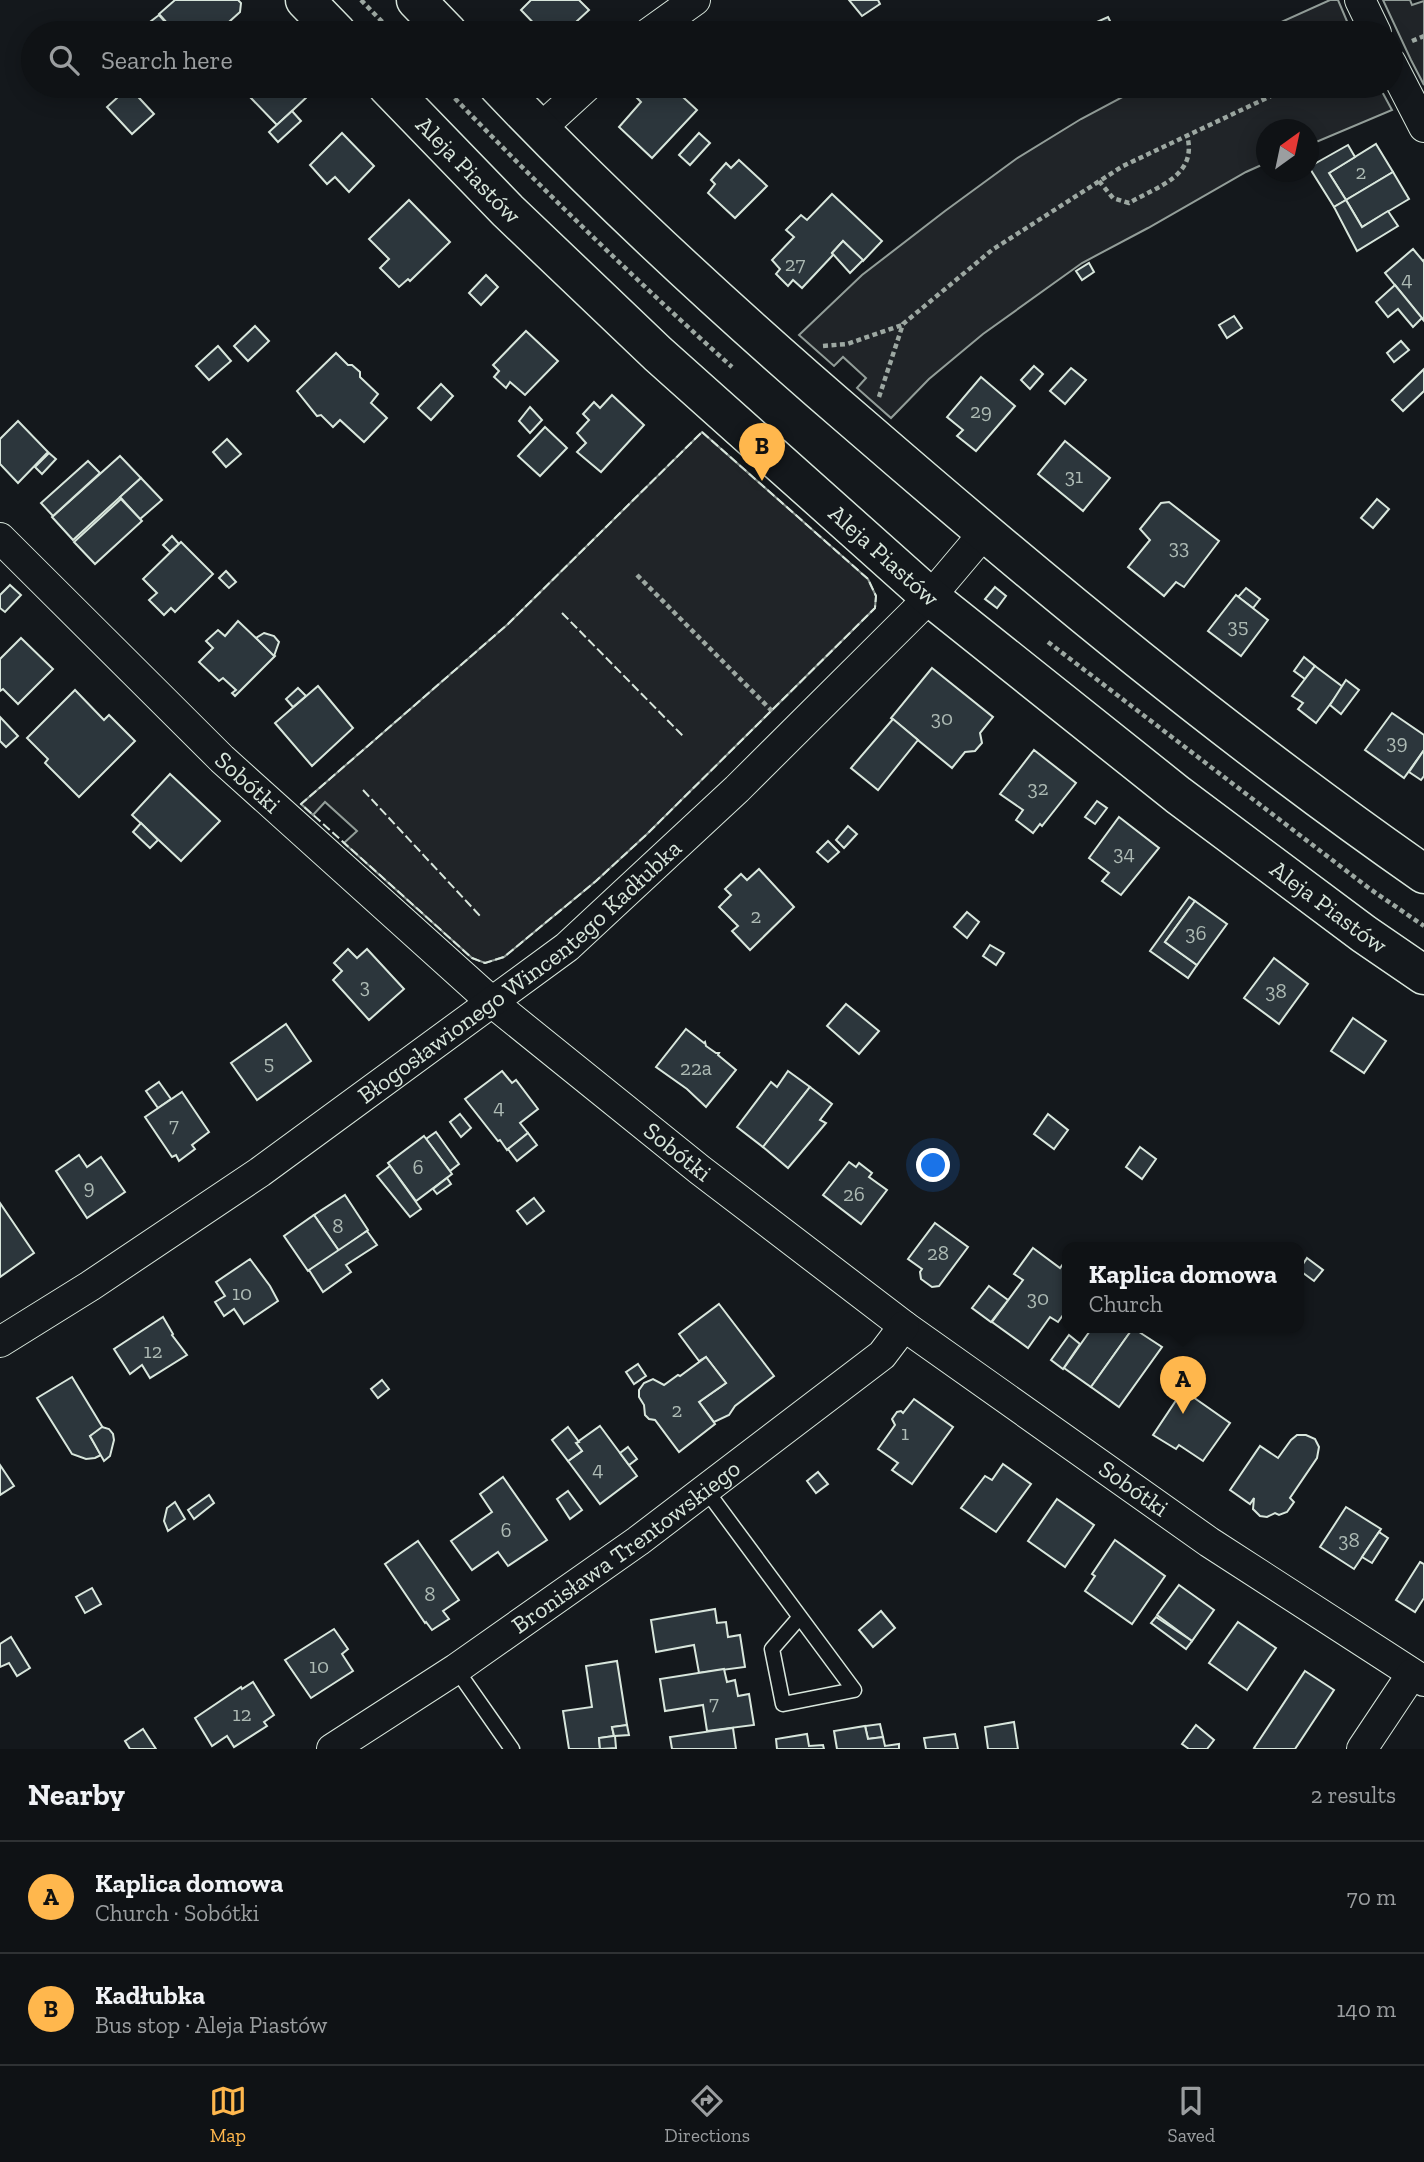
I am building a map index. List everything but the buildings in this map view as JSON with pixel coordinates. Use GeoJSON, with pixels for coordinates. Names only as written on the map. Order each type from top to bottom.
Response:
{"type":"FeatureCollection","features":[{"type":"Feature","properties":{"kind":"street"},"geometry":{"type":"LineString","coordinates":[[305,0],[325,21]]}},
{"type":"Feature","properties":{"kind":"street"},"geometry":{"type":"LineString","coordinates":[[416,0],[436,21]]}},
{"type":"Feature","properties":{"kind":"street"},"geometry":{"type":"LineString","coordinates":[[666,21],[695,0]]}},
{"type":"Feature","properties":{"kind":"street"},"geometry":{"type":"LineString","coordinates":[[1360,0],[1370,21]]}},
{"type":"Feature","properties":{"kind":"street"},"geometry":{"type":"LineString","coordinates":[[1403,86],[1424,127]]}},
{"type":"Feature","properties":{"kind":"street","name":"Aleja Piastów"},"geometry":{"type":"LineString","coordinates":[[399,98],[508,211],[658,354],[869,545],[1178,796],[1364,934],[1424,975]]}},
{"type":"Feature","properties":{"kind":"street"},"geometry":{"type":"LineString","coordinates":[[510,98],[669,254],[829,401],[984,533],[1212,718],[1424,874]]}},
{"type":"Feature","properties":{"kind":"street"},"geometry":{"type":"LineString","coordinates":[[540,129],[574,98]]}},
{"type":"Feature","properties":{"kind":"street","name":"Błogosławionego Wincentego Kadłubka"},"geometry":{"type":"LineString","coordinates":[[0,1342],[90,1286],[260,1172],[567,947],[737,789],[930,597],[984,533]]}},
{"type":"Feature","properties":{"kind":"street","name":"Sobótki"},"geometry":{"type":"LineString","coordinates":[[0,538],[222,759],[493,1003],[700,1170],[904,1326],[1209,1542],[1418,1678]]}},
{"type":"Feature","properties":{"kind":"street","name":"Bronisława Trentowskiego"},"geometry":{"type":"LineString","coordinates":[[332,1749],[456,1669],[638,1541],[882,1355],[904,1326]]}},
{"type":"Feature","properties":{"kind":"street"},"geometry":{"type":"LineString","coordinates":[[1362,1749],[1418,1678]]}},
{"type":"Feature","properties":{"kind":"lane"},"geometry":{"type":"LineString","coordinates":[[705,1490],[854,1690],[783,1704],[772,1649],[799,1618]]}},
{"type":"Feature","properties":{"kind":"lane"},"geometry":{"type":"LineString","coordinates":[[456,1669],[512,1749]]}},
{"type":"Feature","properties":{"kind":"path"},"geometry":{"type":"LineString","coordinates":[[361,0],[381,21]]}},
{"type":"Feature","properties":{"kind":"path"},"geometry":{"type":"LineString","coordinates":[[813,346],[847,344],[903,324],[992,250],[1123,166],[1266,98]]}},
{"type":"Feature","properties":{"kind":"path"},"geometry":{"type":"LineString","coordinates":[[1099,181],[1113,198],[1129,202],[1179,174],[1189,160],[1190,146],[1187,135]]}},
{"type":"Feature","properties":{"kind":"path"},"geometry":{"type":"LineString","coordinates":[[861,427],[874,412],[903,324]]}},
{"type":"Feature","properties":{"kind":"path"},"geometry":{"type":"LineString","coordinates":[[637,575],[776,715]]}},
{"type":"Feature","properties":{"kind":"shaded area"},"geometry":{"type":"Polygon","coordinates":[[[1330,0],[1338,0],[1347,21],[1284,21],[1330,0]]]}},
{"type":"Feature","properties":{"kind":"shaded area"},"geometry":{"type":"Polygon","coordinates":[[[1383,0],[1410,0],[1412,5],[1424,1],[1424,85],[1403,43],[1403,21],[1393,21],[1383,0]]]}},
{"type":"Feature","properties":{"kind":"shaded area"},"geometry":{"type":"Polygon","coordinates":[[[1120,98],[1386,98],[1392,110],[1319,141],[1319,119],[1256,119],[1256,168],[1082,263],[983,334],[929,379],[891,418],[857,388],[866,378],[843,357],[834,366],[799,335],[862,275],[1016,159],[1120,98]]]}},
{"type":"Feature","properties":{"kind":"shaded area"},"geometry":{"type":"Polygon","coordinates":[[[702,432],[868,579],[876,596],[875,608],[596,881],[504,957],[485,963],[472,958],[344,843],[357,831],[325,802],[313,815],[301,804],[508,624],[702,432]]]}},
{"type":"Feature","properties":{"kind":"fence"},"geometry":{"type":"LineString","coordinates":[[702,432],[868,579],[876,596],[875,608],[596,881],[504,957],[485,963],[472,958],[301,804],[508,624],[702,432]]}},
{"type":"Feature","properties":{"kind":"fence"},"geometry":{"type":"LineString","coordinates":[[562,613],[684,737]]}},
{"type":"Feature","properties":{"kind":"fence"},"geometry":{"type":"LineString","coordinates":[[363,790],[481,917]]}},
{"type":"Feature","properties":{"kind":"place","name":"Kadłubka"},"geometry":{"type":"Point","coordinates":[762,481]}},
{"type":"Feature","properties":{"kind":"place","name":"Kaplica domowa"},"geometry":{"type":"Point","coordinates":[1183,1414]}}]}
